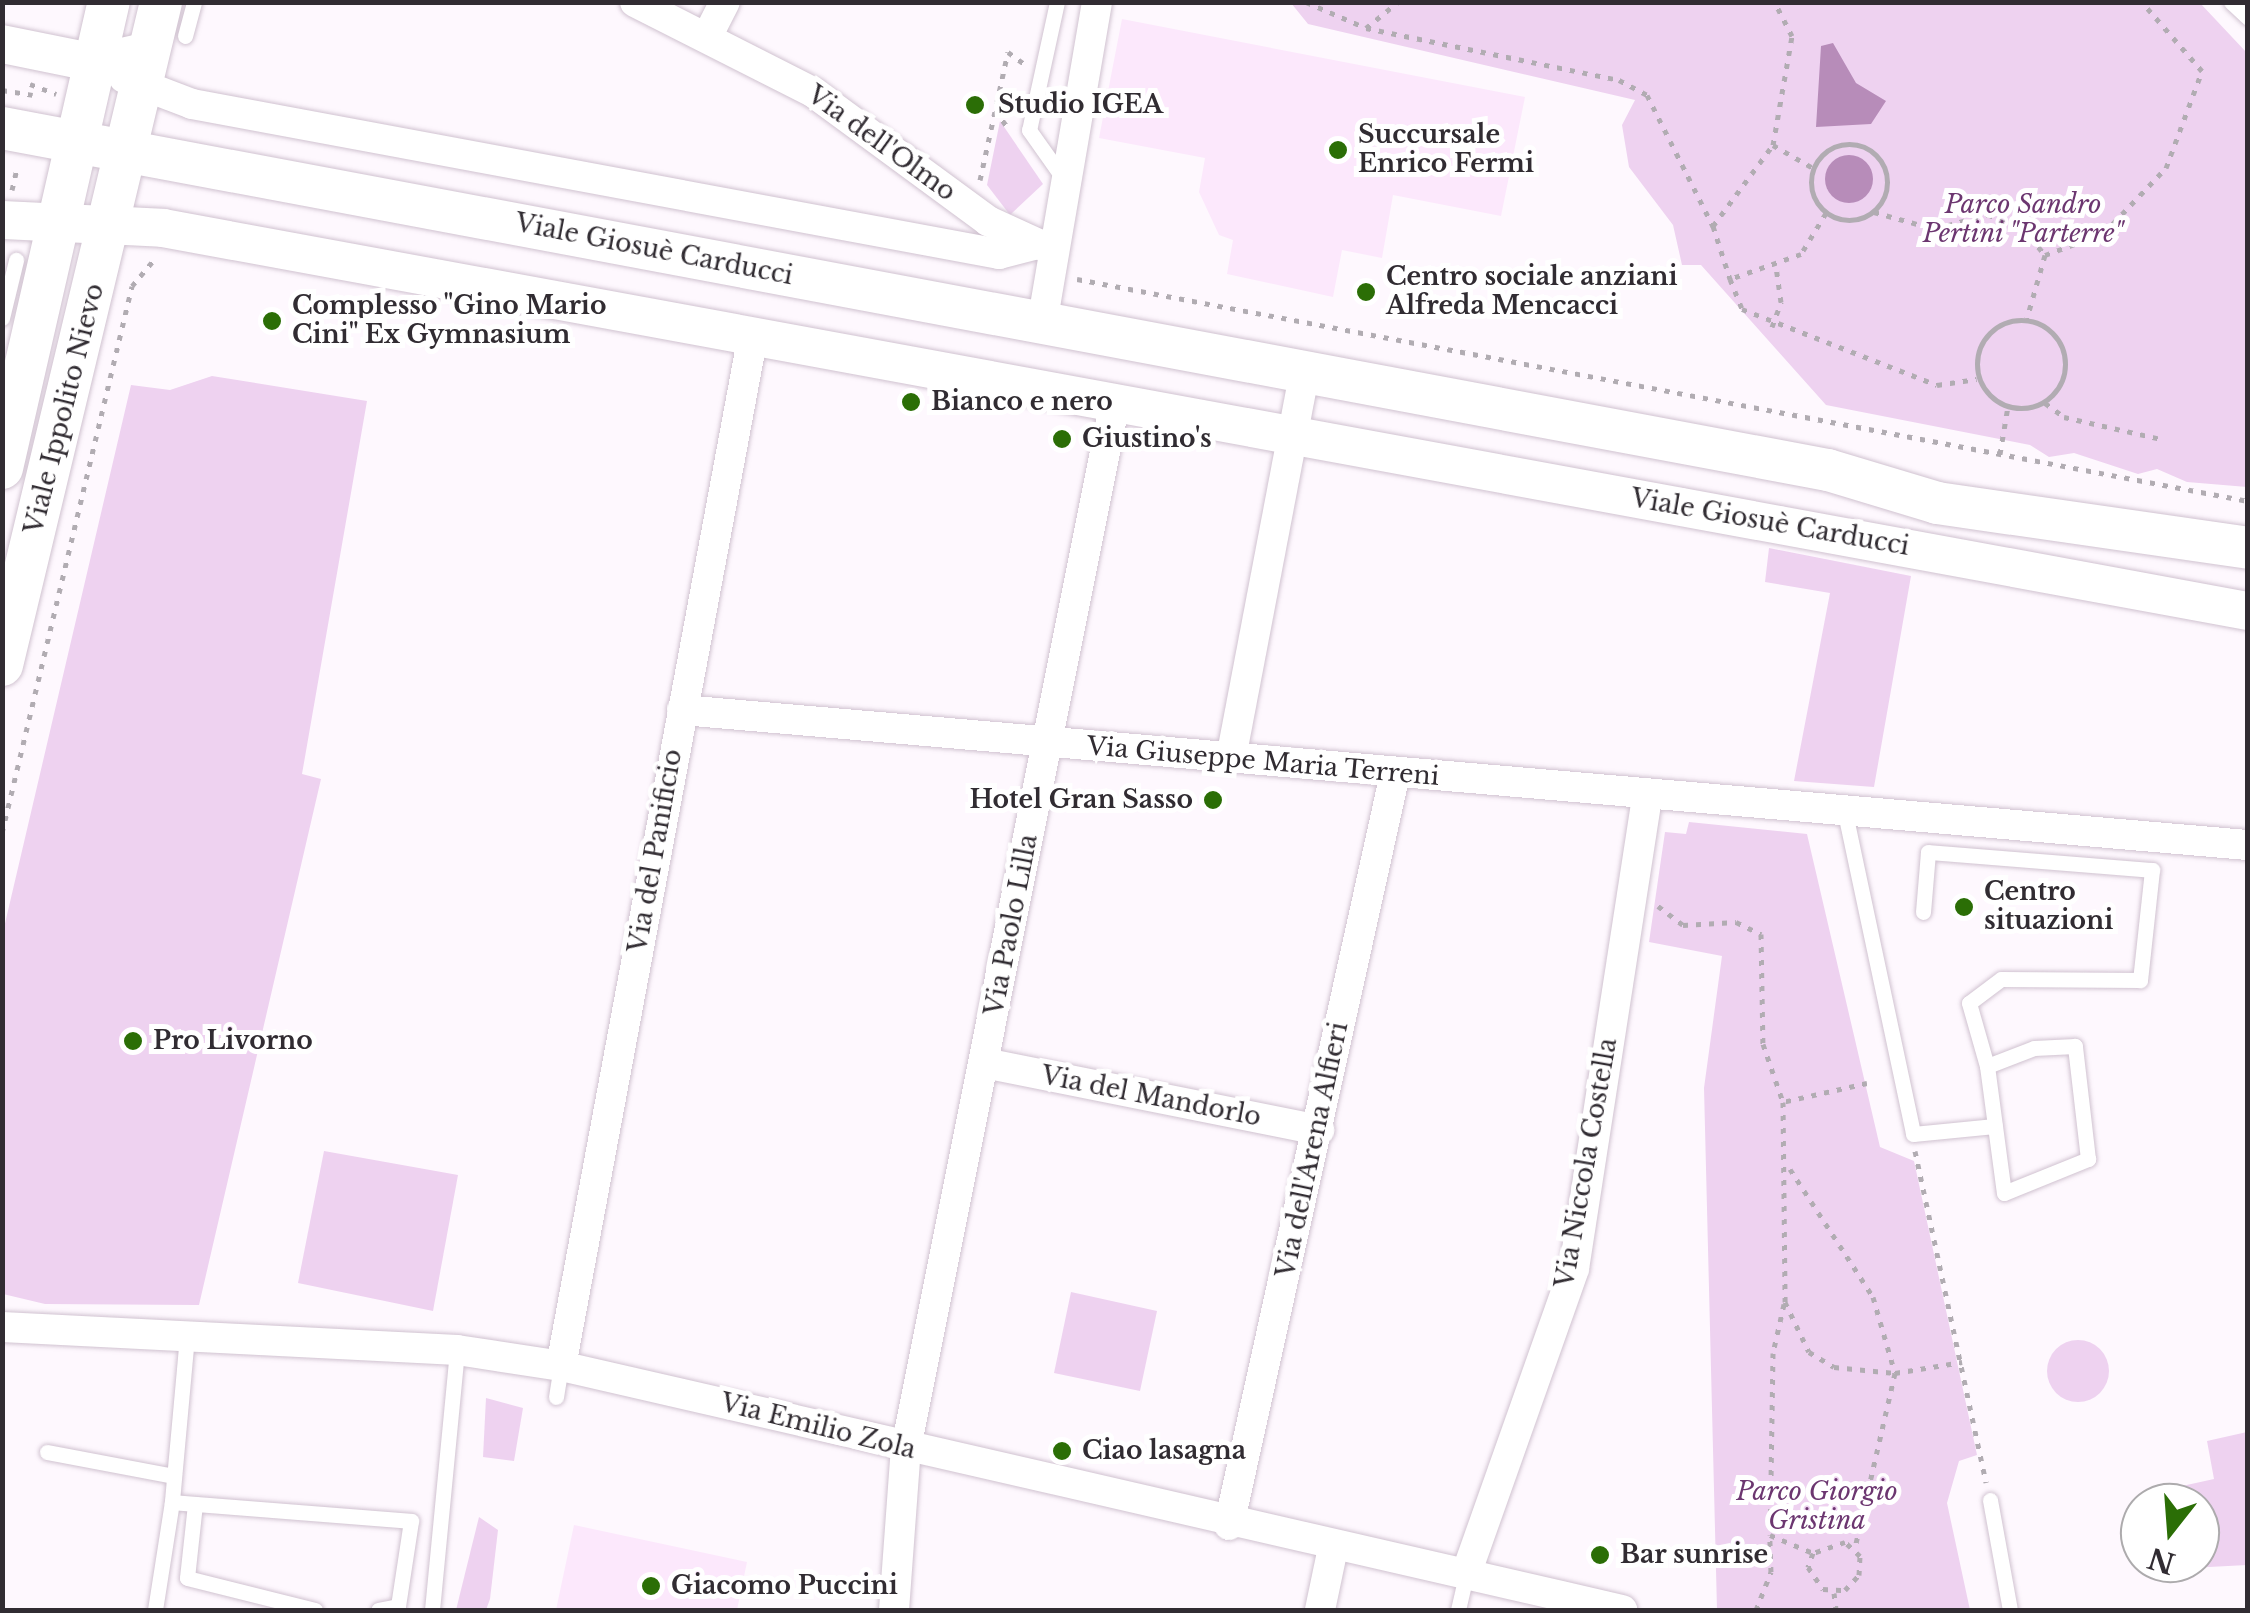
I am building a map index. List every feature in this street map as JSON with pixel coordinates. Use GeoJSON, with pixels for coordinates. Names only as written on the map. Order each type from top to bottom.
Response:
{"type":"FeatureCollection","features":[{"type":"Feature","properties":{"kind":"main road","name":"Viale Ippolito Nievo"},"geometry":{"type":"LineString","coordinates":[[2,468],[94,63],[94,6]]}},
{"type":"Feature","properties":{"kind":"main road","name":"Viale Ippolito Nievo"},"geometry":{"type":"LineString","coordinates":[[2,665],[127,153],[159,44]]}},
{"type":"Feature","properties":{"kind":"main road","name":"Viale Giosuè Carducci"},"geometry":{"type":"LineString","coordinates":[[10,148],[77,142],[1828,470],[1936,503],[2148,529],[2248,548]]}},
{"type":"Feature","properties":{"kind":"street","name":"Via dell'Olmo"},"geometry":{"type":"LineString","coordinates":[[635,2],[814,92],[988,221],[1048,256]]}},
{"type":"Feature","properties":{"kind":"street"},"geometry":{"type":"LineString","coordinates":[[707,38],[725,2]]}},
{"type":"Feature","properties":{"kind":"street"},"geometry":{"type":"LineString","coordinates":[[1042,324],[1048,256],[1066,182],[1097,2]]}},
{"type":"Feature","properties":{"kind":"street"},"geometry":{"type":"LineString","coordinates":[[2,44],[94,63],[159,44],[192,104],[998,254],[1048,256]]}},
{"type":"Feature","properties":{"kind":"street","name":"Viale Giosuè Carducci"},"geometry":{"type":"LineString","coordinates":[[4,209],[57,230],[112,220],[1292,435],[1472,480],[1869,553],[2248,611]]}},
{"type":"Feature","properties":{"kind":"street","name":"Via del Panificio"},"geometry":{"type":"LineString","coordinates":[[566,1367],[752,335]]}},
{"type":"Feature","properties":{"kind":"street"},"geometry":{"type":"LineString","coordinates":[[1231,758],[1306,371]]}},
{"type":"Feature","properties":{"kind":"street","name":"Via Paolo Lilla"},"geometry":{"type":"LineString","coordinates":[[894,1610],[906,1448],[1115,402]]}},
{"type":"Feature","properties":{"kind":"street","name":"Via Giuseppe Maria Terreni"},"geometry":{"type":"LineString","coordinates":[[682,710],[1647,797],[2248,845]]}},
{"type":"Feature","properties":{"kind":"street","name":"Via dell'Arena Alfieri"},"geometry":{"type":"LineString","coordinates":[[1229,1525],[1395,774]]}},
{"type":"Feature","properties":{"kind":"street","name":"Via Niccola Costella"},"geometry":{"type":"LineString","coordinates":[[1466,1574],[1574,1269],[1647,797]]}},
{"type":"Feature","properties":{"kind":"street","name":"Via del Mandorlo"},"geometry":{"type":"LineString","coordinates":[[984,1063],[1318,1130]]}},
{"type":"Feature","properties":{"kind":"street","name":"Via Emilio Zola"},"geometry":{"type":"LineString","coordinates":[[2,1327],[457,1350],[566,1367],[1229,1525],[1622,1610]]}},
{"type":"Feature","properties":{"kind":"street"},"geometry":{"type":"LineString","coordinates":[[1320,1610],[1333,1548]]}},
{"type":"Feature","properties":{"kind":"lane"},"geometry":{"type":"LineString","coordinates":[[159,44],[194,2]]}},
{"type":"Feature","properties":{"kind":"lane"},"geometry":{"type":"LineString","coordinates":[[1057,2],[1029,130],[1066,182]]}},
{"type":"Feature","properties":{"kind":"lane"},"geometry":{"type":"LineString","coordinates":[[2231,2],[2248,18]]}},
{"type":"Feature","properties":{"kind":"lane"},"geometry":{"type":"LineString","coordinates":[[2,318],[16,260]]}},
{"type":"Feature","properties":{"kind":"lane"},"geometry":{"type":"LineString","coordinates":[[1845,814],[1913,1134],[1995,1126]]}},
{"type":"Feature","properties":{"kind":"lane"},"geometry":{"type":"LineString","coordinates":[[1965,856],[1967,823]]}},
{"type":"Feature","properties":{"kind":"lane"},"geometry":{"type":"LineString","coordinates":[[1923,912],[1928,852],[2152,870],[2140,980],[2002,979],[1980,988],[1968,1022],[1988,1066],[2004,1193],[2088,1160],[2075,1046],[1988,1066]]}},
{"type":"Feature","properties":{"kind":"lane"},"geometry":{"type":"LineString","coordinates":[[155,1610],[172,1502],[187,1336]]}},
{"type":"Feature","properties":{"kind":"lane"},"geometry":{"type":"LineString","coordinates":[[432,1610],[457,1350]]}},
{"type":"Feature","properties":{"kind":"lane"},"geometry":{"type":"LineString","coordinates":[[561,1398],[566,1367]]}},
{"type":"Feature","properties":{"kind":"lane"},"geometry":{"type":"LineString","coordinates":[[46,1452],[174,1476]]}},
{"type":"Feature","properties":{"kind":"lane"},"geometry":{"type":"LineString","coordinates":[[1990,1500],[2010,1610]]}},
{"type":"Feature","properties":{"kind":"lane"},"geometry":{"type":"LineString","coordinates":[[172,1502],[411,1521],[398,1606],[378,1610]]}},
{"type":"Feature","properties":{"kind":"lane"},"geometry":{"type":"LineString","coordinates":[[195,1504],[187,1578],[315,1610]]}},
{"type":"Feature","properties":{"kind":"lane"},"geometry":{"type":"LineString","coordinates":[[1458,1610],[1466,1574]]}},
{"type":"Feature","properties":{"kind":"path"},"geometry":{"type":"LineString","coordinates":[[1306,2],[1366,28],[1620,80],[1647,95],[1713,226],[1742,308],[1772,327],[1937,385],[1977,380],[2008,406],[2045,403],[2059,394],[2068,363],[2054,335],[2027,319],[1987,331],[1976,352],[1977,380]]}},
{"type":"Feature","properties":{"kind":"path"},"geometry":{"type":"LineString","coordinates":[[1366,28],[1398,2]]}},
{"type":"Feature","properties":{"kind":"path"},"geometry":{"type":"LineString","coordinates":[[1713,226],[1773,145],[1792,36],[1775,2]]}},
{"type":"Feature","properties":{"kind":"path"},"geometry":{"type":"LineString","coordinates":[[2046,255],[2104,232],[2172,152],[2202,70],[2142,2]]}},
{"type":"Feature","properties":{"kind":"path"},"geometry":{"type":"LineString","coordinates":[[990,195],[980,179],[1013,49],[1038,84]]}},
{"type":"Feature","properties":{"kind":"path"},"geometry":{"type":"LineString","coordinates":[[2,90],[35,90]]}},
{"type":"Feature","properties":{"kind":"path"},"geometry":{"type":"LineString","coordinates":[[995,110],[1016,139]]}},
{"type":"Feature","properties":{"kind":"path"},"geometry":{"type":"LineString","coordinates":[[1841,144],[1876,155],[1886,190],[1874,212],[1855,220],[1826,213],[1810,188],[1813,168],[1841,144]]}},
{"type":"Feature","properties":{"kind":"path"},"geometry":{"type":"LineString","coordinates":[[1773,145],[1813,168]]}},
{"type":"Feature","properties":{"kind":"path"},"geometry":{"type":"LineString","coordinates":[[4,209],[10,148]]}},
{"type":"Feature","properties":{"kind":"path"},"geometry":{"type":"LineString","coordinates":[[1874,212],[1935,230],[1988,214],[2046,255]]}},
{"type":"Feature","properties":{"kind":"path"},"geometry":{"type":"LineString","coordinates":[[1730,279],[1776,266],[1810,244],[1826,213]]}},
{"type":"Feature","properties":{"kind":"path"},"geometry":{"type":"LineString","coordinates":[[2,834],[132,286],[157,255]]}},
{"type":"Feature","properties":{"kind":"path"},"geometry":{"type":"LineString","coordinates":[[2027,319],[2046,255]]}},
{"type":"Feature","properties":{"kind":"path"},"geometry":{"type":"LineString","coordinates":[[1048,256],[2248,502]]}},
{"type":"Feature","properties":{"kind":"path"},"geometry":{"type":"LineString","coordinates":[[1772,327],[1781,302],[1776,266]]}},
{"type":"Feature","properties":{"kind":"path"},"geometry":{"type":"LineString","coordinates":[[2045,403],[2064,417],[2160,439]]}},
{"type":"Feature","properties":{"kind":"path"},"geometry":{"type":"LineString","coordinates":[[2000,454],[2008,406]]}},
{"type":"Feature","properties":{"kind":"path"},"geometry":{"type":"LineString","coordinates":[[1654,902],[1683,926],[1736,922],[1761,934],[1763,1044],[1782,1102],[1788,1164],[1785,1302],[1774,1353],[1771,1572],[1756,1610]]}},
{"type":"Feature","properties":{"kind":"path"},"geometry":{"type":"LineString","coordinates":[[1782,1102],[1867,1083]]}},
{"type":"Feature","properties":{"kind":"path"},"geometry":{"type":"LineString","coordinates":[[1913,1134],[1990,1500]]}},
{"type":"Feature","properties":{"kind":"path"},"geometry":{"type":"LineString","coordinates":[[1788,1164],[1807,1208],[1874,1297],[1895,1374],[1854,1548],[1859,1575],[1834,1593]]}},
{"type":"Feature","properties":{"kind":"path"},"geometry":{"type":"LineString","coordinates":[[1785,1302],[1821,1360],[1895,1374],[1962,1362]]}},
{"type":"Feature","properties":{"kind":"path"},"geometry":{"type":"LineString","coordinates":[[1770,1535],[1813,1552]]}},
{"type":"Feature","properties":{"kind":"path"},"geometry":{"type":"LineString","coordinates":[[1813,1552],[1834,1540],[1854,1548]]}},
{"type":"Feature","properties":{"kind":"path"},"geometry":{"type":"LineString","coordinates":[[1813,1552],[1813,1580],[1834,1593]]}},
{"type":"Feature","properties":{"kind":"path"},"geometry":{"type":"LineString","coordinates":[[1834,1593],[1836,1610]]}},
{"type":"Feature","properties":{"kind":"shaded area","name":"Succursale Enrico Fermi"},"geometry":{"type":"Polygon","coordinates":[[[1122,19],[1525,97],[1501,216],[1393,195],[1382,258],[1342,250],[1333,297],[1227,274],[1233,240],[1219,235],[1199,192],[1205,158],[1099,138],[1122,19]]]}},
{"type":"Feature","properties":{"kind":"shaded area"},"geometry":{"type":"Polygon","coordinates":[[[1833,43],[1856,83],[1886,101],[1871,124],[1816,127],[1821,46],[1833,43]]]}},
{"type":"Feature","properties":{"kind":"shaded area"},"geometry":{"type":"Polygon","coordinates":[[[1849,155],[1866,162],[1873,179],[1866,196],[1849,203],[1832,196],[1825,179],[1832,162],[1849,155]]]}},
{"type":"Feature","properties":{"kind":"shaded area","name":"Giacomo Puccini"},"geometry":{"type":"Polygon","coordinates":[[[574,1525],[747,1562],[737,1610],[556,1610],[574,1525]]]}},
{"type":"Feature","properties":{"kind":"green space","name":"Parco Sandro Pertini \"Parterre\""},"geometry":{"type":"Polygon","coordinates":[[[1291,3],[2200,3],[2247,53],[2247,487],[2187,482],[2157,469],[2138,474],[2074,453],[2049,457],[2030,445],[1826,405],[1701,265],[1682,265],[1673,225],[1629,167],[1622,125],[1635,100],[1308,24],[1291,3]]]}},
{"type":"Feature","properties":{"kind":"green space"},"geometry":{"type":"Polygon","coordinates":[[[1000,121],[1043,184],[1010,215],[987,185],[1000,121]]]}},
{"type":"Feature","properties":{"kind":"green space","name":"Pro Livorno"},"geometry":{"type":"Polygon","coordinates":[[[212,376],[367,401],[302,774],[321,779],[199,1305],[45,1304],[3,1294],[3,932],[131,385],[170,390],[212,376]]]}},
{"type":"Feature","properties":{"kind":"green space"},"geometry":{"type":"Polygon","coordinates":[[[1769,548],[1911,576],[1874,787],[1794,781],[1830,593],[1765,582],[1769,548]]]}},
{"type":"Feature","properties":{"kind":"green space","name":"Parco Giorgio Gristina"},"geometry":{"type":"Polygon","coordinates":[[[1689,822],[1807,834],[1880,1147],[1914,1161],[1977,1455],[1959,1461],[1947,1503],[1970,1610],[1717,1610],[1704,1088],[1722,956],[1649,942],[1665,832],[1686,834],[1689,822]]]}},
{"type":"Feature","properties":{"kind":"green space"},"geometry":{"type":"Polygon","coordinates":[[[324,1151],[458,1175],[433,1311],[298,1283],[324,1151]]]}},
{"type":"Feature","properties":{"kind":"green space"},"geometry":{"type":"Polygon","coordinates":[[[1071,1292],[1157,1311],[1140,1391],[1054,1373],[1071,1292]]]}},
{"type":"Feature","properties":{"kind":"green space"},"geometry":{"type":"Polygon","coordinates":[[[2078,1340],[2100,1349],[2109,1371],[2100,1393],[2078,1402],[2056,1393],[2047,1371],[2056,1349],[2078,1340]]]}},
{"type":"Feature","properties":{"kind":"green space"},"geometry":{"type":"Polygon","coordinates":[[[486,1398],[523,1408],[514,1461],[483,1457],[486,1398]]]}},
{"type":"Feature","properties":{"kind":"green space"},"geometry":{"type":"Polygon","coordinates":[[[2247,1432],[2247,1565],[2220,1566],[2220,1483],[2196,1483],[2214,1479],[2207,1441],[2247,1432]]]}},
{"type":"Feature","properties":{"kind":"green space"},"geometry":{"type":"Polygon","coordinates":[[[479,1517],[498,1530],[490,1599],[486,1610],[456,1610],[479,1517]]]}},
{"type":"Feature","properties":{"kind":"place","name":"Studio IGEA"},"geometry":{"type":"Point","coordinates":[975,105]}},
{"type":"Feature","properties":{"kind":"place","name":"Succursale Enrico Fermi"},"geometry":{"type":"Point","coordinates":[1338,150]}},
{"type":"Feature","properties":{"kind":"place","name":"Centro sociale anziani Alfreda Mencacci"},"geometry":{"type":"Point","coordinates":[1366,292]}},
{"type":"Feature","properties":{"kind":"place","name":"Complesso \"Gino Mario Cini\" Ex Gymnasium"},"geometry":{"type":"Point","coordinates":[272,321]}},
{"type":"Feature","properties":{"kind":"place","name":"Bianco e nero"},"geometry":{"type":"Point","coordinates":[911,402]}},
{"type":"Feature","properties":{"kind":"place","name":"Giustino's"},"geometry":{"type":"Point","coordinates":[1062,439]}},
{"type":"Feature","properties":{"kind":"place","name":"Hotel Gran Sasso"},"geometry":{"type":"Point","coordinates":[1213,800]}},
{"type":"Feature","properties":{"kind":"place","name":"Centro situazioni"},"geometry":{"type":"Point","coordinates":[1964,907]}},
{"type":"Feature","properties":{"kind":"place","name":"Pro Livorno"},"geometry":{"type":"Point","coordinates":[133,1041]}},
{"type":"Feature","properties":{"kind":"place","name":"Ciao lasagna"},"geometry":{"type":"Point","coordinates":[1062,1451]}},
{"type":"Feature","properties":{"kind":"place","name":"Bar sunrise"},"geometry":{"type":"Point","coordinates":[1600,1555]}},
{"type":"Feature","properties":{"kind":"place","name":"Giacomo Puccini"},"geometry":{"type":"Point","coordinates":[651,1586]}}]}
